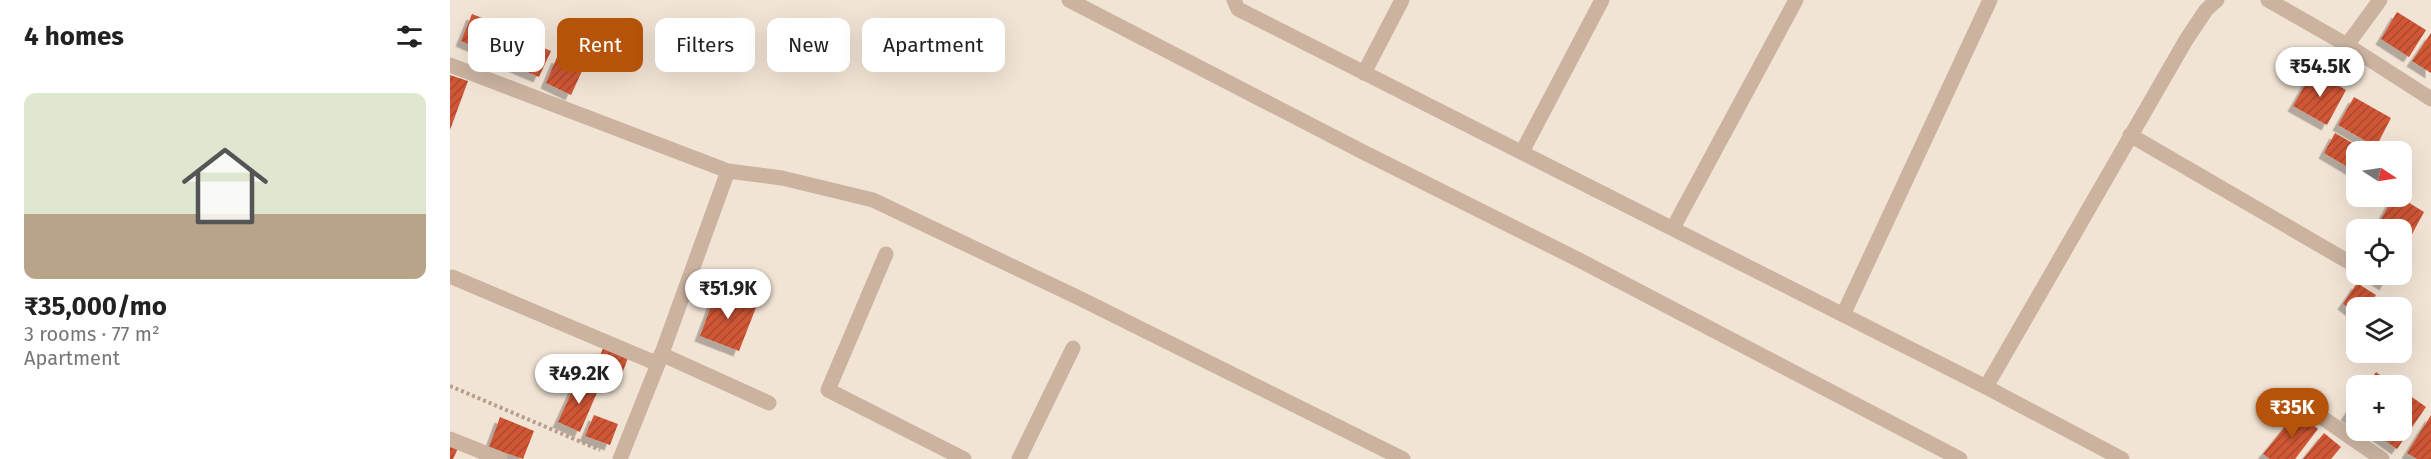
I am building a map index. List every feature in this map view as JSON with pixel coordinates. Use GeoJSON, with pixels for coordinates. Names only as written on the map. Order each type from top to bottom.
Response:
{"type":"FeatureCollection","features":[{"type":"Feature","properties":{"kind":"street"},"geometry":{"type":"LineString","coordinates":[[1069,0],[1363,152],[1592,266],[1960,459]]}},
{"type":"Feature","properties":{"kind":"street"},"geometry":{"type":"LineString","coordinates":[[1234,0],[1238,9],[1986,387],[2122,459]]}},
{"type":"Feature","properties":{"kind":"street"},"geometry":{"type":"LineString","coordinates":[[1364,72],[1402,0]]}},
{"type":"Feature","properties":{"kind":"street"},"geometry":{"type":"LineString","coordinates":[[1522,152],[1602,0]]}},
{"type":"Feature","properties":{"kind":"street"},"geometry":{"type":"LineString","coordinates":[[1673,228],[1796,0]]}},
{"type":"Feature","properties":{"kind":"street"},"geometry":{"type":"LineString","coordinates":[[1843,315],[1990,0]]}},
{"type":"Feature","properties":{"kind":"street"},"geometry":{"type":"LineString","coordinates":[[1986,387],[2186,40],[2206,10],[2217,0]]}},
{"type":"Feature","properties":{"kind":"street"},"geometry":{"type":"LineString","coordinates":[[2268,0],[2347,45],[2431,99]]}},
{"type":"Feature","properties":{"kind":"street"},"geometry":{"type":"LineString","coordinates":[[2347,45],[2380,0]]}},
{"type":"Feature","properties":{"kind":"street"},"geometry":{"type":"LineString","coordinates":[[450,65],[729,171],[782,178],[873,200],[1078,298],[1403,459]]}},
{"type":"Feature","properties":{"kind":"street"},"geometry":{"type":"LineString","coordinates":[[2130,135],[2346,260]]}},
{"type":"Feature","properties":{"kind":"street"},"geometry":{"type":"LineString","coordinates":[[620,459],[660,359],[729,171]]}},
{"type":"Feature","properties":{"kind":"street"},"geometry":{"type":"LineString","coordinates":[[886,254],[828,390],[964,459]]}},
{"type":"Feature","properties":{"kind":"street"},"geometry":{"type":"LineString","coordinates":[[452,276],[769,403]]}},
{"type":"Feature","properties":{"kind":"street"},"geometry":{"type":"LineString","coordinates":[[1019,459],[1073,348]]}},
{"type":"Feature","properties":{"kind":"street"},"geometry":{"type":"LineString","coordinates":[[2304,405],[2382,459]]}},
{"type":"Feature","properties":{"kind":"street"},"geometry":{"type":"LineString","coordinates":[[450,439],[500,459]]}},
{"type":"Feature","properties":{"kind":"path"},"geometry":{"type":"LineString","coordinates":[[450,386],[620,459]]}},
{"type":"Feature","properties":{"kind":"building"},"geometry":{"type":"Polygon","coordinates":[[[2397,12],[2426,30],[2409,57],[2381,39],[2397,12]]]}},
{"type":"Feature","properties":{"kind":"building"},"geometry":{"type":"Polygon","coordinates":[[[472,14],[482,18],[470,18],[472,14]]]}},
{"type":"Feature","properties":{"kind":"building"},"geometry":{"type":"Polygon","coordinates":[[[468,24],[468,44],[461,41],[468,24]]]}},
{"type":"Feature","properties":{"kind":"building"},"geometry":{"type":"Polygon","coordinates":[[[2431,33],[2431,73],[2412,61],[2431,33]]]}},
{"type":"Feature","properties":{"kind":"building"},"geometry":{"type":"Polygon","coordinates":[[[545,48],[551,51],[545,64],[545,48]]]}},
{"type":"Feature","properties":{"kind":"building"},"geometry":{"type":"Polygon","coordinates":[[[557,57],[557,72],[582,72],[571,95],[546,83],[557,57]]]}},
{"type":"Feature","properties":{"kind":"building"},"geometry":{"type":"Polygon","coordinates":[[[2313,71],[2346,90],[2327,125],[2293,106],[2313,71]]]}},
{"type":"Feature","properties":{"kind":"building"},"geometry":{"type":"Polygon","coordinates":[[[527,72],[541,72],[539,77],[527,72]]]}},
{"type":"Feature","properties":{"kind":"building"},"geometry":{"type":"Polygon","coordinates":[[[450,75],[468,81],[450,130],[450,75]]]}},
{"type":"Feature","properties":{"kind":"building"},"geometry":{"type":"Polygon","coordinates":[[[2354,97],[2391,118],[2379,141],[2366,141],[2338,125],[2354,97]]]}},
{"type":"Feature","properties":{"kind":"building"},"geometry":{"type":"Polygon","coordinates":[[[2335,133],[2349,141],[2346,141],[2346,166],[2324,153],[2335,133]]]}},
{"type":"Feature","properties":{"kind":"building"},"geometry":{"type":"Polygon","coordinates":[[[2412,205],[2424,212],[2412,234],[2412,219],[2381,219],[2388,207],[2412,207],[2412,205]]]}},
{"type":"Feature","properties":{"kind":"building"},"geometry":{"type":"Polygon","coordinates":[[[2356,285],[2360,285],[2376,295],[2375,297],[2348,297],[2356,285]]]}},
{"type":"Feature","properties":{"kind":"building"},"geometry":{"type":"Polygon","coordinates":[[[717,290],[757,305],[739,351],[700,336],[717,290]]]}},
{"type":"Feature","properties":{"kind":"building"},"geometry":{"type":"Polygon","coordinates":[[[603,348],[628,358],[617,387],[592,377],[603,348]]]}},
{"type":"Feature","properties":{"kind":"building"},"geometry":{"type":"Polygon","coordinates":[[[578,378],[599,388],[580,432],[558,422],[578,378]]]}},
{"type":"Feature","properties":{"kind":"building"},"geometry":{"type":"Polygon","coordinates":[[[2412,397],[2426,407],[2412,427],[2412,397]]]}},
{"type":"Feature","properties":{"kind":"building"},"geometry":{"type":"Polygon","coordinates":[[[2297,412],[2318,429],[2295,459],[2270,459],[2263,454],[2297,412]]]}},
{"type":"Feature","properties":{"kind":"building"},"geometry":{"type":"Polygon","coordinates":[[[594,415],[618,424],[610,445],[585,436],[594,415]]]}},
{"type":"Feature","properties":{"kind":"building"},"geometry":{"type":"Polygon","coordinates":[[[2431,415],[2431,459],[2417,459],[2407,453],[2431,415]]]}},
{"type":"Feature","properties":{"kind":"building"},"geometry":{"type":"Polygon","coordinates":[[[500,417],[534,431],[523,459],[489,447],[500,417]]]}},
{"type":"Feature","properties":{"kind":"building"},"geometry":{"type":"Polygon","coordinates":[[[2324,433],[2341,447],[2331,459],[2303,459],[2324,433]]]}},
{"type":"Feature","properties":{"kind":"building"},"geometry":{"type":"Polygon","coordinates":[[[2386,441],[2403,441],[2397,449],[2386,441]]]}},
{"type":"Feature","properties":{"kind":"building"},"geometry":{"type":"Polygon","coordinates":[[[450,443],[459,446],[453,459],[450,459],[450,443]]]}}]}
